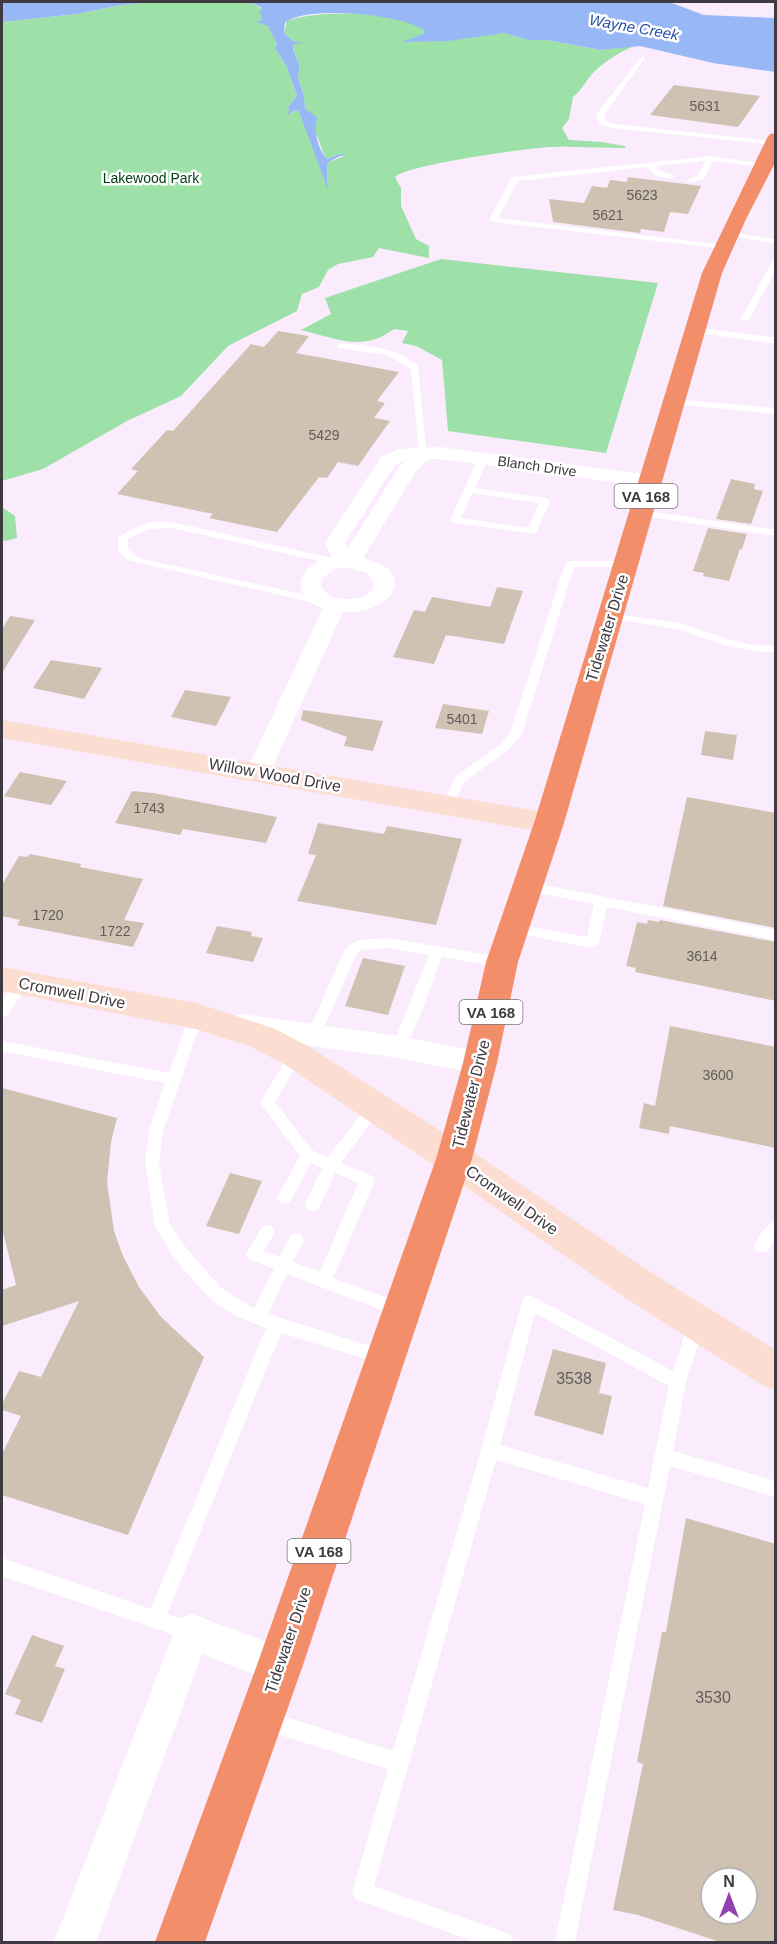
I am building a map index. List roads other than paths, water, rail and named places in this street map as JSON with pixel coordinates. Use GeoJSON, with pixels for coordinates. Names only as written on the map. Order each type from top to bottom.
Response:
{"type":"FeatureCollection","features":[{"type":"Feature","properties":{"kind":"highway","name":"Tidewater Drive"},"geometry":{"type":"LineString","coordinates":[[180,1942],[280,1665],[454,1159],[480,1063],[502,962],[549,823],[712,273],[771,149]]}},
{"type":"Feature","properties":{"kind":"street","name":"Blanch Drive"},"geometry":{"type":"LineString","coordinates":[[424,454],[440,453],[650,481]]}},
{"type":"Feature","properties":{"kind":"street"},"geometry":{"type":"LineString","coordinates":[[344,562],[409,467],[424,454]]}},
{"type":"Feature","properties":{"kind":"street"},"geometry":{"type":"LineString","coordinates":[[344,562],[375,568],[386,580],[385,588],[373,600],[362,605],[329,604],[309,590],[312,574],[320,568],[344,562]]}},
{"type":"Feature","properties":{"kind":"street"},"geometry":{"type":"LineString","coordinates":[[258,772],[329,604]]}},
{"type":"Feature","properties":{"kind":"street","name":"Willow Wood Drive"},"geometry":{"type":"LineString","coordinates":[[2,729],[549,823]]}},
{"type":"Feature","properties":{"kind":"street","name":"Cromwell Drive"},"geometry":{"type":"LineString","coordinates":[[12,981],[204,1019],[261,1037],[305,1045],[399,1047],[480,1063]]}},
{"type":"Feature","properties":{"kind":"street","name":"Cromwell Drive"},"geometry":{"type":"LineString","coordinates":[[305,1045],[375,1107],[644,1289],[776,1372]]}},
{"type":"Feature","properties":{"kind":"street"},"geometry":{"type":"LineString","coordinates":[[75,1942],[192,1632],[280,1665]]}},
{"type":"Feature","properties":{"kind":"lane"},"geometry":{"type":"LineString","coordinates":[[642,58],[600,115],[603,122],[611,126],[771,149]]}},
{"type":"Feature","properties":{"kind":"lane"},"geometry":{"type":"LineString","coordinates":[[771,149],[711,158],[515,179],[493,220],[726,240],[776,242]]}},
{"type":"Feature","properties":{"kind":"lane"},"geometry":{"type":"LineString","coordinates":[[691,180],[700,178],[711,158]]}},
{"type":"Feature","properties":{"kind":"lane"},"geometry":{"type":"LineString","coordinates":[[650,164],[657,173],[670,177]]}},
{"type":"Feature","properties":{"kind":"lane"},"geometry":{"type":"LineString","coordinates":[[745,319],[776,262]]}},
{"type":"Feature","properties":{"kind":"lane"},"geometry":{"type":"LineString","coordinates":[[695,330],[776,341]]}},
{"type":"Feature","properties":{"kind":"lane"},"geometry":{"type":"LineString","coordinates":[[341,346],[393,353],[406,358],[415,368],[424,454]]}},
{"type":"Feature","properties":{"kind":"lane"},"geometry":{"type":"LineString","coordinates":[[674,402],[776,411]]}},
{"type":"Feature","properties":{"kind":"lane"},"geometry":{"type":"LineString","coordinates":[[469,490],[545,501],[532,532],[455,520],[483,459]]}},
{"type":"Feature","properties":{"kind":"lane"},"geometry":{"type":"LineString","coordinates":[[641,513],[776,533]]}},
{"type":"Feature","properties":{"kind":"lane"},"geometry":{"type":"LineString","coordinates":[[329,604],[140,561],[131,558],[123,550],[123,538],[136,528],[155,524],[172,525],[344,562]]}},
{"type":"Feature","properties":{"kind":"lane"},"geometry":{"type":"LineString","coordinates":[[448,806],[458,781],[475,766],[501,751],[516,734],[570,564],[626,564]]}},
{"type":"Feature","properties":{"kind":"lane"},"geometry":{"type":"LineString","coordinates":[[610,616],[680,626],[724,642],[753,648],[776,649]]}},
{"type":"Feature","properties":{"kind":"lane"},"geometry":{"type":"LineString","coordinates":[[529,887],[776,935]]}},
{"type":"Feature","properties":{"kind":"lane"},"geometry":{"type":"LineString","coordinates":[[515,929],[592,943],[602,900]]}},
{"type":"Feature","properties":{"kind":"lane"},"geometry":{"type":"LineString","coordinates":[[324,1281],[367,1180],[308,1155],[267,1104],[305,1045],[350,952],[357,945],[388,943],[502,962]]}},
{"type":"Feature","properties":{"kind":"lane"},"geometry":{"type":"LineString","coordinates":[[399,1047],[438,950]]}},
{"type":"Feature","properties":{"kind":"lane"},"geometry":{"type":"LineString","coordinates":[[2,1012],[12,981]]}},
{"type":"Feature","properties":{"kind":"lane"},"geometry":{"type":"LineString","coordinates":[[204,1019],[173,1079],[156,1131],[152,1162],[156,1194],[164,1226],[180,1253],[214,1292],[241,1311],[387,1358]]}},
{"type":"Feature","properties":{"kind":"lane"},"geometry":{"type":"LineString","coordinates":[[2,1046],[173,1079]]}},
{"type":"Feature","properties":{"kind":"lane"},"geometry":{"type":"LineString","coordinates":[[313,1205],[331,1165],[375,1107]]}},
{"type":"Feature","properties":{"kind":"lane"},"geometry":{"type":"LineString","coordinates":[[285,1198],[308,1155]]}},
{"type":"Feature","properties":{"kind":"lane"},"geometry":{"type":"LineString","coordinates":[[762,1246],[776,1227]]}},
{"type":"Feature","properties":{"kind":"lane"},"geometry":{"type":"LineString","coordinates":[[267,1232],[254,1254],[402,1311]]}},
{"type":"Feature","properties":{"kind":"lane"},"geometry":{"type":"LineString","coordinates":[[258,1317],[296,1240]]}},
{"type":"Feature","properties":{"kind":"lane"},"geometry":{"type":"LineString","coordinates":[[504,1942],[362,1892],[490,1450],[530,1302],[678,1382]]}},
{"type":"Feature","properties":{"kind":"lane"},"geometry":{"type":"LineString","coordinates":[[565,1942],[678,1382],[696,1322]]}},
{"type":"Feature","properties":{"kind":"lane"},"geometry":{"type":"LineString","coordinates":[[156,1619],[276,1324]]}},
{"type":"Feature","properties":{"kind":"lane"},"geometry":{"type":"LineString","coordinates":[[490,1450],[654,1498]]}},
{"type":"Feature","properties":{"kind":"lane"},"geometry":{"type":"LineString","coordinates":[[663,1456],[776,1489]]}},
{"type":"Feature","properties":{"kind":"lane"},"geometry":{"type":"LineString","coordinates":[[2,1567],[192,1632]]}},
{"type":"Feature","properties":{"kind":"lane"},"geometry":{"type":"LineString","coordinates":[[261,1719],[399,1763]]}},
{"type":"Feature","properties":{"kind":"water"},"geometry":{"type":"Polygon","coordinates":[[[2,2],[152,2],[121,5],[77,14],[2,22],[2,2]]]}},
{"type":"Feature","properties":{"kind":"water","name":"Wayne Creek"},"geometry":{"type":"Polygon","coordinates":[[[250,2],[669,2],[704,15],[775,18],[775,72],[713,63],[640,46],[601,50],[547,40],[528,40],[504,33],[448,41],[402,42],[423,34],[424,30],[412,24],[375,16],[332,13],[296,17],[285,23],[284,33],[293,41],[304,43],[294,44],[293,49],[300,66],[298,78],[304,96],[305,109],[317,117],[317,139],[327,159],[340,154],[346,155],[327,163],[328,190],[299,112],[295,110],[286,116],[290,109],[287,109],[297,96],[287,67],[275,48],[277,44],[268,26],[256,22],[262,19],[260,12],[262,8],[250,2]]]}},
{"type":"Feature","properties":{"kind":"park label","name":"Lakewood Park"},"geometry":{"type":"Point","coordinates":[151,178]}}]}
